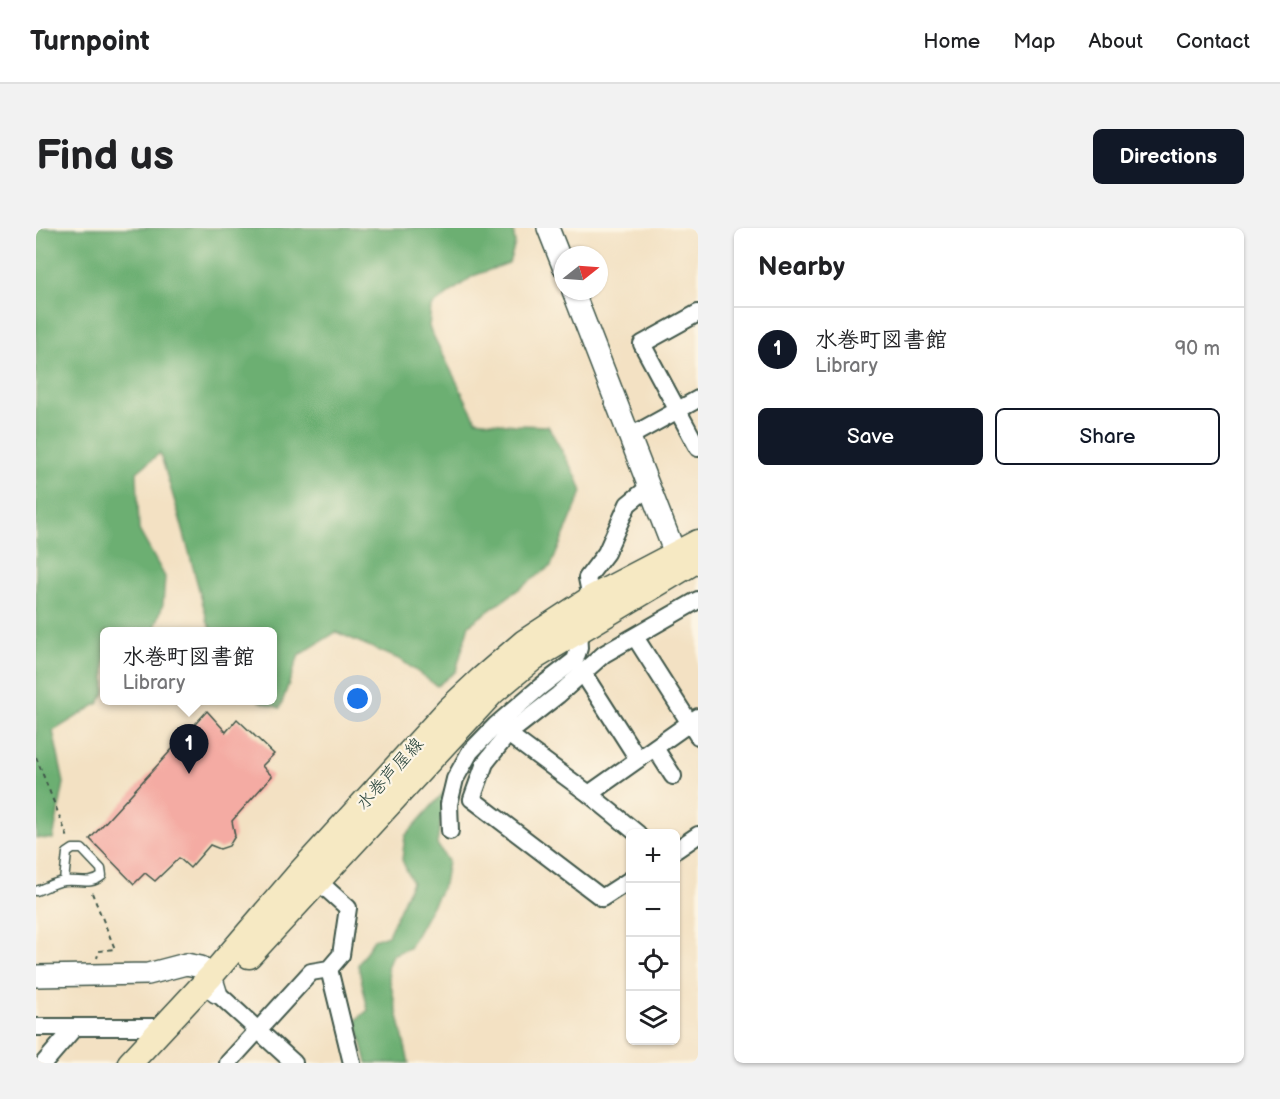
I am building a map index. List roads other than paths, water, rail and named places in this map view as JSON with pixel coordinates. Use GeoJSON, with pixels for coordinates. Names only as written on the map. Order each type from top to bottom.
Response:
{"type":"FeatureCollection","features":[{"type":"Feature","properties":{"kind":"main road","name":"水巻芦屋線"},"geometry":{"type":"LineString","coordinates":[[130,1063],[163,1027],[214,984],[318,881],[492,693],[534,658],[685,561],[698,542]]}},
{"type":"Feature","properties":{"kind":"main road","name":"水巻芦屋線"},"geometry":{"type":"LineString","coordinates":[[152,1063],[301,871],[448,710],[524,642],[591,598],[685,561]]}},
{"type":"Feature","properties":{"kind":"street"},"geometry":{"type":"LineString","coordinates":[[548,228],[555,246]]}},
{"type":"Feature","properties":{"kind":"street"},"geometry":{"type":"LineString","coordinates":[[576,300],[649,487],[685,561]]}},
{"type":"Feature","properties":{"kind":"street"},"geometry":{"type":"LineString","coordinates":[[698,313],[642,344],[698,448]]}},
{"type":"Feature","properties":{"kind":"street"},"geometry":{"type":"LineString","coordinates":[[629,437],[698,399]]}},
{"type":"Feature","properties":{"kind":"street"},"geometry":{"type":"LineString","coordinates":[[626,883],[602,898],[472,799],[485,763],[502,730],[540,687],[575,660],[579,648],[578,631],[591,598],[587,578],[606,553],[628,504],[649,487]]}},
{"type":"Feature","properties":{"kind":"street"},"geometry":{"type":"LineString","coordinates":[[450,831],[449,804],[455,778],[470,752],[583,673],[604,654],[695,607]]}},
{"type":"Feature","properties":{"kind":"street"},"geometry":{"type":"LineString","coordinates":[[589,794],[655,748],[695,726],[635,637]]}},
{"type":"Feature","properties":{"kind":"street"},"geometry":{"type":"LineString","coordinates":[[583,673],[638,759]]}},
{"type":"Feature","properties":{"kind":"street"},"geometry":{"type":"LineString","coordinates":[[502,730],[589,794],[632,829]]}},
{"type":"Feature","properties":{"kind":"street"},"geometry":{"type":"LineString","coordinates":[[655,748],[673,776]]}},
{"type":"Feature","properties":{"kind":"street"},"geometry":{"type":"LineString","coordinates":[[680,847],[698,835]]}},
{"type":"Feature","properties":{"kind":"street"},"geometry":{"type":"LineString","coordinates":[[228,1063],[311,972],[328,969],[341,955],[348,908],[318,881]]}},
{"type":"Feature","properties":{"kind":"street"},"geometry":{"type":"LineString","coordinates":[[36,976],[148,974],[186,964],[201,967],[214,984],[294,1063]]}},
{"type":"Feature","properties":{"kind":"street"},"geometry":{"type":"LineString","coordinates":[[328,969],[352,1063]]}},
{"type":"Feature","properties":{"kind":"street"},"geometry":{"type":"LineString","coordinates":[[36,1027],[163,1027]]}},
{"type":"Feature","properties":{"kind":"street"},"geometry":{"type":"LineString","coordinates":[[44,1063],[75,1027]]}},
{"type":"Feature","properties":{"kind":"lane"},"geometry":{"type":"LineString","coordinates":[[36,891],[64,880],[88,883],[102,876],[101,869],[82,849],[73,849],[68,853],[64,880]]}},
{"type":"Feature","properties":{"kind":"place","name":"水巻町図書館"},"geometry":{"type":"Point","coordinates":[189,774]}}]}
